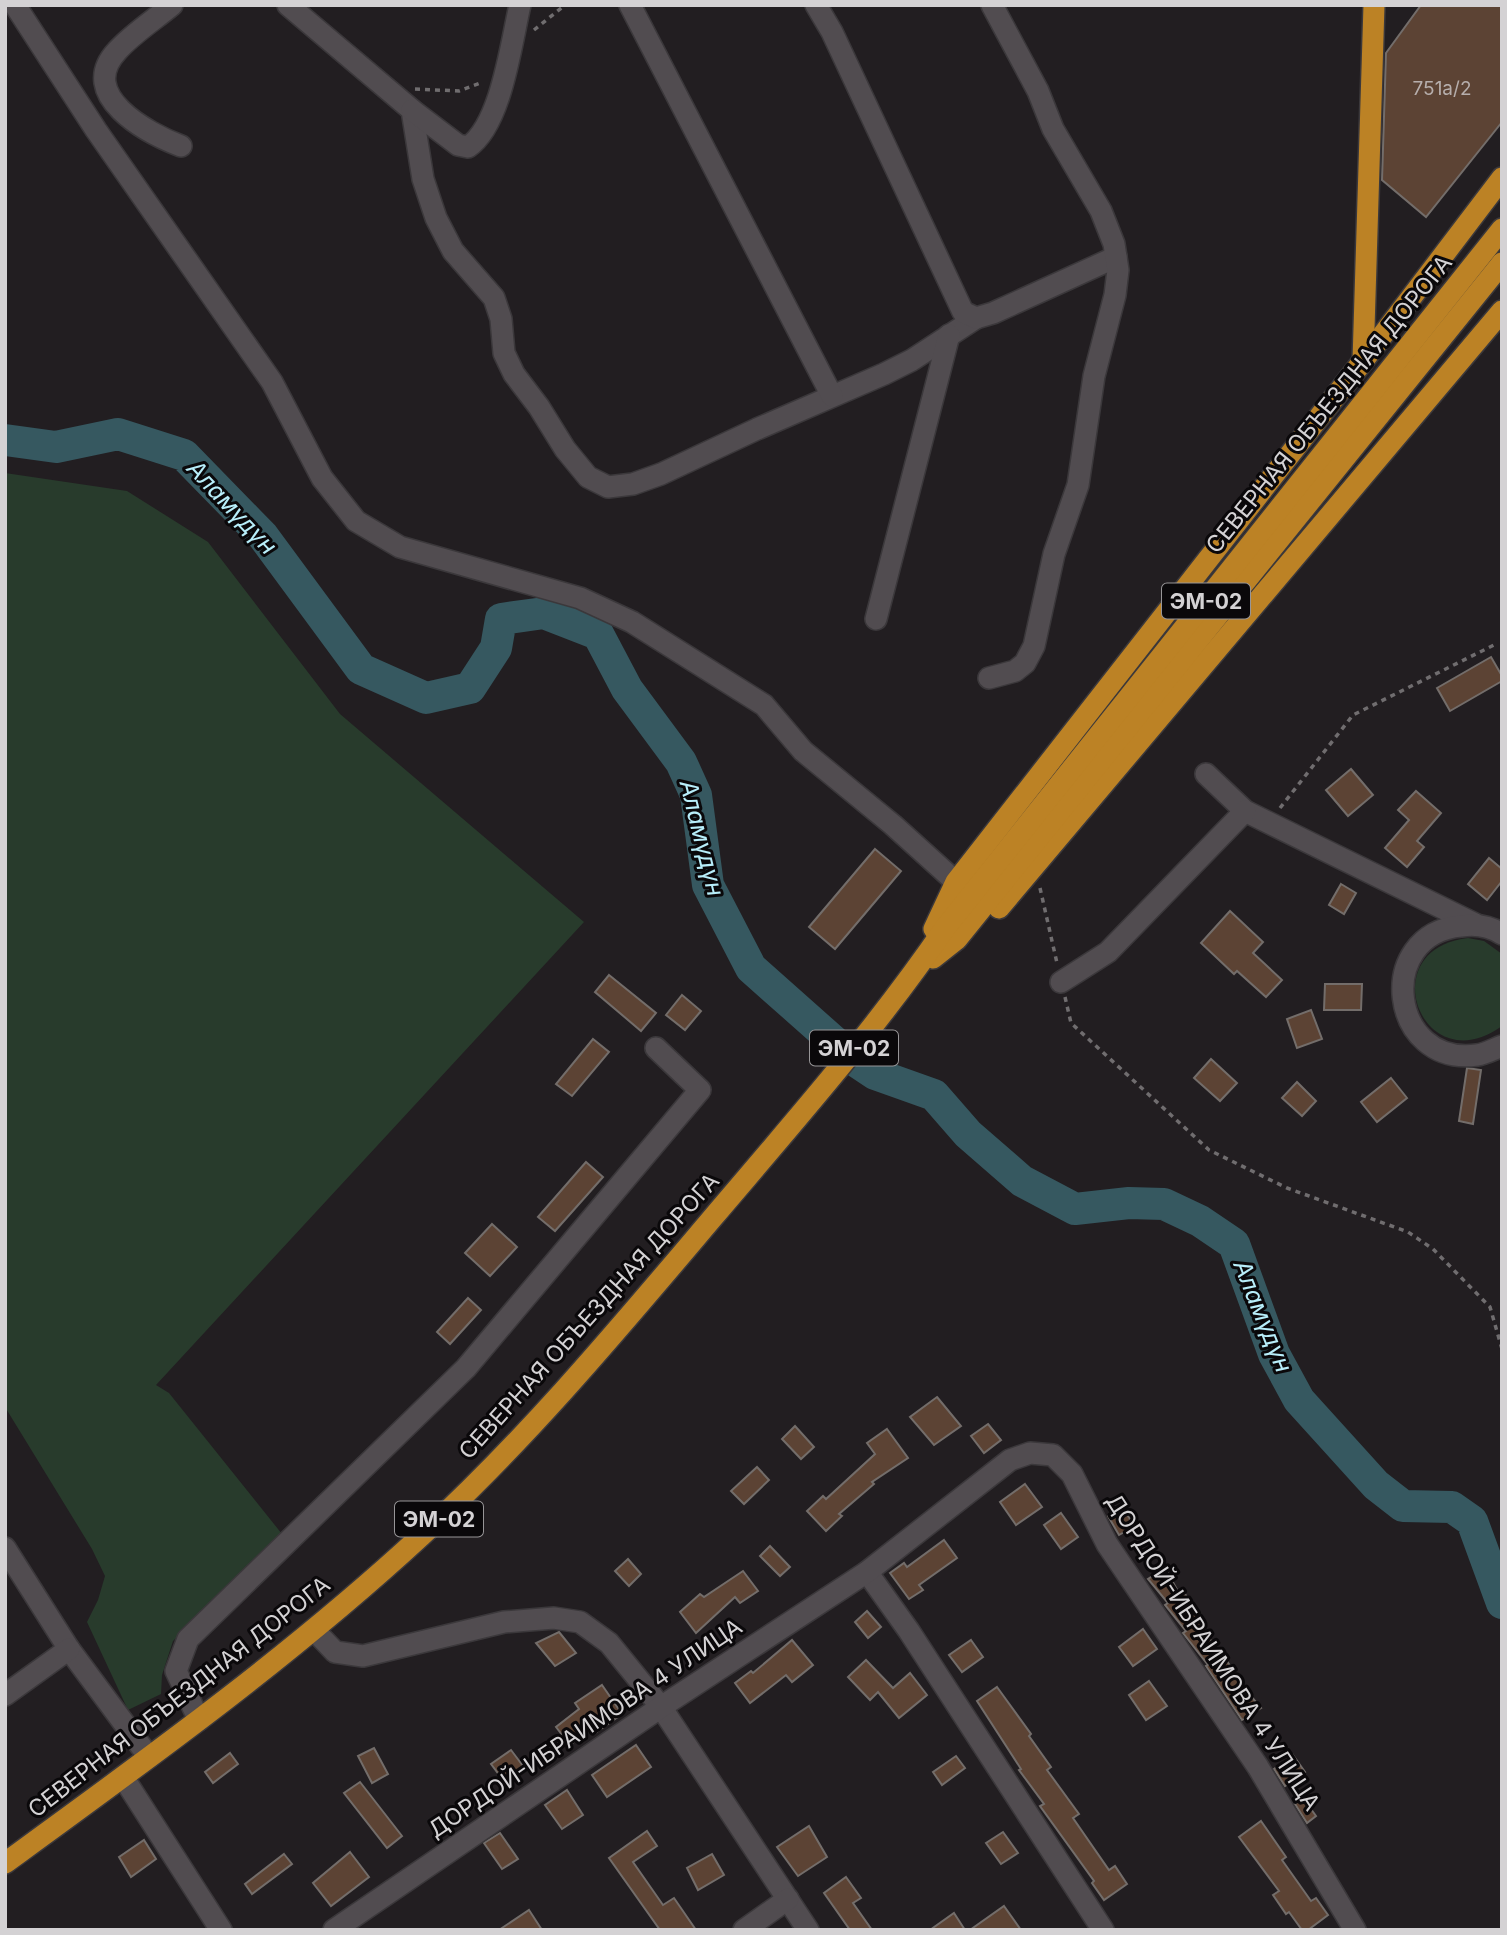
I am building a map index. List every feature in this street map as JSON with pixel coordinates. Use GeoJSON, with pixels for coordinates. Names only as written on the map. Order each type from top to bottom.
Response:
{"type":"FeatureCollection","features":[{"type":"Feature","properties":{"kind":"highway"},"geometry":{"type":"LineString","coordinates":[[1363,361],[1374,5]]}},
{"type":"Feature","properties":{"kind":"highway"},"geometry":{"type":"LineString","coordinates":[[907,983],[956,883],[1363,361],[1502,178]]}},
{"type":"Feature","properties":{"kind":"highway","name":"СЕВЕРНАЯ ОБЪЕЗДНАЯ ДОРОГА"},"geometry":{"type":"LineString","coordinates":[[5,1863],[199,1720],[314,1630],[421,1536],[524,1436],[808,1106],[907,983],[945,928],[1502,229]]}},
{"type":"Feature","properties":{"kind":"highway","name":"СЕВЕРНАЯ ОБЪЕЗДНАЯ ДОРОГА"},"geometry":{"type":"LineString","coordinates":[[907,983],[957,939],[1502,262]]}},
{"type":"Feature","properties":{"kind":"highway"},"geometry":{"type":"LineString","coordinates":[[907,983],[967,946],[1502,311]]}},
{"type":"Feature","properties":{"kind":"street"},"geometry":{"type":"LineString","coordinates":[[15,5],[96,130],[272,382],[322,478],[356,521],[400,547],[580,598],[632,622],[764,705],[803,751],[893,825],[956,883]]}},
{"type":"Feature","properties":{"kind":"street"},"geometry":{"type":"LineString","coordinates":[[172,5],[115,52],[107,69],[105,84],[112,102],[125,114],[159,137],[181,146]]}},
{"type":"Feature","properties":{"kind":"street"},"geometry":{"type":"LineString","coordinates":[[288,5],[412,110],[458,145],[468,147],[477,141],[495,111],[520,5]]}},
{"type":"Feature","properties":{"kind":"street"},"geometry":{"type":"LineString","coordinates":[[630,5],[832,396]]}},
{"type":"Feature","properties":{"kind":"street"},"geometry":{"type":"LineString","coordinates":[[817,5],[963,312],[976,318]]}},
{"type":"Feature","properties":{"kind":"street"},"geometry":{"type":"LineString","coordinates":[[989,678],[1015,671],[1025,663],[1034,646],[1055,554],[1078,485],[1094,376],[1115,295],[1118,270],[1114,244],[1101,211],[1053,129],[1038,91],[992,5]]}},
{"type":"Feature","properties":{"kind":"street"},"geometry":{"type":"LineString","coordinates":[[412,110],[424,179],[436,218],[453,251],[494,298],[502,319],[504,353],[514,374],[539,407],[565,449],[588,477],[608,487],[633,484],[912,360],[976,318],[993,313],[1116,257]]}},
{"type":"Feature","properties":{"kind":"street"},"geometry":{"type":"LineString","coordinates":[[876,619],[949,335]]}},
{"type":"Feature","properties":{"kind":"street"},"geometry":{"type":"LineString","coordinates":[[1206,774],[1245,811],[1475,924],[1502,934]]}},
{"type":"Feature","properties":{"kind":"street"},"geometry":{"type":"LineString","coordinates":[[1061,982],[1108,952],[1245,811]]}},
{"type":"Feature","properties":{"kind":"street"},"geometry":{"type":"LineString","coordinates":[[1475,924],[1450,927],[1422,942],[1408,960],[1401,990],[1402,1004],[1411,1025],[1423,1039],[1442,1052],[1478,1055],[1502,1046]]}},
{"type":"Feature","properties":{"kind":"street"},"geometry":{"type":"LineString","coordinates":[[199,1720],[176,1671],[188,1639],[466,1368],[700,1090],[656,1048]]}},
{"type":"Feature","properties":{"kind":"street","name":"ДОРДОЙ-ИБРАИМОВА 4 УЛИЦА"},"geometry":{"type":"LineString","coordinates":[[334,1930],[661,1707],[867,1572],[1010,1460],[1030,1453],[1053,1455],[1072,1474],[1107,1544],[1258,1767],[1355,1930]]}},
{"type":"Feature","properties":{"kind":"street"},"geometry":{"type":"LineString","coordinates":[[5,1548],[69,1649],[149,1757]]}},
{"type":"Feature","properties":{"kind":"street"},"geometry":{"type":"LineString","coordinates":[[867,1572],[909,1631],[1103,1930]]}},
{"type":"Feature","properties":{"kind":"street"},"geometry":{"type":"LineString","coordinates":[[314,1630],[335,1652],[363,1656],[504,1622],[554,1618],[580,1622],[609,1643],[661,1707],[808,1930]]}},
{"type":"Feature","properties":{"kind":"street"},"geometry":{"type":"LineString","coordinates":[[5,1695],[69,1649]]}},
{"type":"Feature","properties":{"kind":"street"},"geometry":{"type":"LineString","coordinates":[[123,1777],[220,1930]]}},
{"type":"Feature","properties":{"kind":"street"},"geometry":{"type":"LineString","coordinates":[[744,1930],[788,1899]]}},
{"type":"Feature","properties":{"kind":"path"},"geometry":{"type":"LineString","coordinates":[[528,36],[546,18],[565,5]]}},
{"type":"Feature","properties":{"kind":"path"},"geometry":{"type":"LineString","coordinates":[[406,88],[459,91],[479,85],[505,68]]}},
{"type":"Feature","properties":{"kind":"path"},"geometry":{"type":"LineString","coordinates":[[1268,823],[1353,715],[1496,645]]}},
{"type":"Feature","properties":{"kind":"path"},"geometry":{"type":"LineString","coordinates":[[1035,866],[1071,1023],[1209,1150],[1287,1188],[1408,1232],[1433,1250],[1490,1307],[1502,1349]]}},
{"type":"Feature","properties":{"kind":"green space"},"geometry":{"type":"Polygon","coordinates":[[[5,473],[127,491],[208,542],[340,714],[584,922],[156,1385],[169,1393],[282,1534],[173,1641],[162,1675],[161,1694],[128,1710],[87,1622],[98,1600],[105,1576],[92,1549],[5,1407],[5,473]]]}},
{"type":"Feature","properties":{"kind":"green space"},"geometry":{"type":"Polygon","coordinates":[[[1468,938],[1484,941],[1502,954],[1502,1026],[1474,1039],[1449,1038],[1431,1027],[1419,1008],[1415,986],[1421,965],[1438,947],[1468,938]]]}},
{"type":"Feature","properties":{"kind":"building"},"geometry":{"type":"Polygon","coordinates":[[[1421,5],[1502,5],[1502,122],[1426,217],[1382,180],[1386,53],[1421,5]]]}},
{"type":"Feature","properties":{"kind":"building"},"geometry":{"type":"Polygon","coordinates":[[[1491,657],[1502,681],[1450,711],[1437,688],[1491,657]]]}},
{"type":"Feature","properties":{"kind":"building"},"geometry":{"type":"Polygon","coordinates":[[[1351,769],[1373,795],[1348,816],[1326,790],[1351,769]]]}},
{"type":"Feature","properties":{"kind":"building"},"geometry":{"type":"Polygon","coordinates":[[[1416,791],[1441,813],[1417,841],[1424,847],[1407,867],[1385,848],[1409,820],[1398,810],[1416,791]]]}},
{"type":"Feature","properties":{"kind":"building"},"geometry":{"type":"Polygon","coordinates":[[[875,849],[901,871],[835,949],[809,927],[875,849]]]}},
{"type":"Feature","properties":{"kind":"building"},"geometry":{"type":"Polygon","coordinates":[[[1489,858],[1502,869],[1502,881],[1487,900],[1468,884],[1489,858]]]}},
{"type":"Feature","properties":{"kind":"building"},"geometry":{"type":"Polygon","coordinates":[[[1341,884],[1356,893],[1344,914],[1329,905],[1341,884]]]}},
{"type":"Feature","properties":{"kind":"building"},"geometry":{"type":"Polygon","coordinates":[[[1230,911],[1263,942],[1253,953],[1282,980],[1266,997],[1237,971],[1234,974],[1201,943],[1230,911]]]}},
{"type":"Feature","properties":{"kind":"building"},"geometry":{"type":"Polygon","coordinates":[[[609,975],[656,1013],[641,1031],[595,992],[609,975]]]}},
{"type":"Feature","properties":{"kind":"building"},"geometry":{"type":"Polygon","coordinates":[[[1325,984],[1362,984],[1361,1010],[1324,1010],[1325,984]]]}},
{"type":"Feature","properties":{"kind":"building"},"geometry":{"type":"Polygon","coordinates":[[[682,995],[701,1011],[685,1030],[666,1015],[682,995]]]}},
{"type":"Feature","properties":{"kind":"building"},"geometry":{"type":"Polygon","coordinates":[[[1311,1010],[1322,1039],[1297,1048],[1287,1019],[1311,1010]]]}},
{"type":"Feature","properties":{"kind":"building"},"geometry":{"type":"Polygon","coordinates":[[[593,1039],[609,1052],[572,1096],[556,1084],[593,1039]]]}},
{"type":"Feature","properties":{"kind":"building"},"geometry":{"type":"Polygon","coordinates":[[[1211,1059],[1237,1083],[1220,1101],[1194,1078],[1211,1059]]]}},
{"type":"Feature","properties":{"kind":"building"},"geometry":{"type":"Polygon","coordinates":[[[1467,1068],[1481,1070],[1473,1124],[1459,1121],[1467,1068]]]}},
{"type":"Feature","properties":{"kind":"building"},"geometry":{"type":"Polygon","coordinates":[[[1391,1078],[1407,1098],[1377,1122],[1361,1102],[1391,1078]]]}},
{"type":"Feature","properties":{"kind":"building"},"geometry":{"type":"Polygon","coordinates":[[[1297,1082],[1316,1101],[1302,1116],[1282,1098],[1297,1082]]]}},
{"type":"Feature","properties":{"kind":"building"},"geometry":{"type":"Polygon","coordinates":[[[586,1162],[603,1177],[555,1231],[538,1217],[586,1162]]]}},
{"type":"Feature","properties":{"kind":"building"},"geometry":{"type":"Polygon","coordinates":[[[492,1224],[517,1247],[490,1276],[465,1253],[492,1224]]]}},
{"type":"Feature","properties":{"kind":"building"},"geometry":{"type":"Polygon","coordinates":[[[468,1298],[481,1310],[450,1344],[437,1332],[468,1298]]]}},
{"type":"Feature","properties":{"kind":"building"},"geometry":{"type":"Polygon","coordinates":[[[937,1397],[961,1426],[934,1445],[910,1417],[937,1397]]]}},
{"type":"Feature","properties":{"kind":"building"},"geometry":{"type":"Polygon","coordinates":[[[988,1424],[1001,1440],[984,1453],[971,1436],[988,1424]]]}},
{"type":"Feature","properties":{"kind":"building"},"geometry":{"type":"Polygon","coordinates":[[[795,1426],[814,1447],[801,1459],[782,1439],[795,1426]]]}},
{"type":"Feature","properties":{"kind":"building"},"geometry":{"type":"Polygon","coordinates":[[[887,1429],[908,1458],[872,1482],[874,1484],[839,1514],[842,1516],[826,1531],[807,1511],[823,1496],[826,1499],[875,1454],[867,1443],[887,1429]]]}},
{"type":"Feature","properties":{"kind":"building"},"geometry":{"type":"Polygon","coordinates":[[[757,1467],[769,1480],[744,1504],[731,1491],[757,1467]]]}},
{"type":"Feature","properties":{"kind":"building"},"geometry":{"type":"Polygon","coordinates":[[[1025,1484],[1042,1507],[1016,1525],[1000,1502],[1025,1484]]]}},
{"type":"Feature","properties":{"kind":"building"},"geometry":{"type":"Polygon","coordinates":[[[1121,1506],[1135,1526],[1119,1535],[1108,1516],[1121,1506]]]}},
{"type":"Feature","properties":{"kind":"building"},"geometry":{"type":"Polygon","coordinates":[[[1061,1513],[1078,1537],[1061,1549],[1044,1525],[1061,1513]]]}},
{"type":"Feature","properties":{"kind":"building"},"geometry":{"type":"Polygon","coordinates":[[[944,1540],[957,1558],[919,1585],[923,1590],[909,1599],[890,1573],[904,1563],[907,1567],[944,1540]]]}},
{"type":"Feature","properties":{"kind":"building"},"geometry":{"type":"Polygon","coordinates":[[[770,1546],[790,1567],[780,1576],[760,1556],[770,1546]]]}},
{"type":"Feature","properties":{"kind":"building"},"geometry":{"type":"Polygon","coordinates":[[[628,1559],[641,1574],[629,1586],[615,1571],[628,1559]]]}},
{"type":"Feature","properties":{"kind":"building"},"geometry":{"type":"Polygon","coordinates":[[[1165,1568],[1180,1595],[1184,1592],[1220,1657],[1223,1655],[1236,1675],[1234,1676],[1261,1708],[1242,1720],[1206,1666],[1208,1665],[1183,1633],[1186,1631],[1165,1605],[1168,1603],[1148,1579],[1165,1568]]]}},
{"type":"Feature","properties":{"kind":"building"},"geometry":{"type":"Polygon","coordinates":[[[743,1571],[758,1591],[740,1603],[735,1597],[696,1633],[680,1612],[700,1594],[704,1597],[743,1571]]]}},
{"type":"Feature","properties":{"kind":"building"},"geometry":{"type":"Polygon","coordinates":[[[867,1611],[881,1627],[868,1638],[855,1622],[867,1611]]]}},
{"type":"Feature","properties":{"kind":"building"},"geometry":{"type":"Polygon","coordinates":[[[1143,1629],[1157,1649],[1133,1666],[1119,1647],[1143,1629]]]}},
{"type":"Feature","properties":{"kind":"building"},"geometry":{"type":"Polygon","coordinates":[[[559,1632],[576,1653],[555,1666],[536,1643],[559,1632]]]}},
{"type":"Feature","properties":{"kind":"building"},"geometry":{"type":"Polygon","coordinates":[[[792,1640],[813,1665],[792,1682],[786,1675],[750,1703],[735,1683],[751,1671],[753,1673],[792,1640]]]}},
{"type":"Feature","properties":{"kind":"building"},"geometry":{"type":"Polygon","coordinates":[[[971,1640],[983,1657],[962,1672],[949,1655],[971,1640]]]}},
{"type":"Feature","properties":{"kind":"building"},"geometry":{"type":"Polygon","coordinates":[[[866,1660],[893,1688],[910,1673],[927,1695],[899,1718],[878,1692],[870,1700],[848,1677],[866,1660]]]}},
{"type":"Feature","properties":{"kind":"building"},"geometry":{"type":"Polygon","coordinates":[[[1149,1681],[1167,1706],[1146,1720],[1129,1695],[1149,1681]]]}},
{"type":"Feature","properties":{"kind":"building"},"geometry":{"type":"Polygon","coordinates":[[[602,1685],[622,1714],[595,1733],[592,1728],[570,1745],[556,1727],[579,1709],[575,1703],[602,1685]]]}},
{"type":"Feature","properties":{"kind":"building"},"geometry":{"type":"Polygon","coordinates":[[[997,1687],[1031,1734],[1029,1736],[1051,1767],[1047,1770],[1079,1814],[1073,1818],[1109,1870],[1115,1866],[1127,1884],[1104,1900],[1092,1883],[1094,1881],[1040,1806],[1044,1804],[1019,1770],[1021,1769],[977,1701],[997,1687]]]}},
{"type":"Feature","properties":{"kind":"building"},"geometry":{"type":"Polygon","coordinates":[[[636,1745],[651,1767],[607,1797],[592,1775],[636,1745]]]}},
{"type":"Feature","properties":{"kind":"building"},"geometry":{"type":"Polygon","coordinates":[[[374,1748],[388,1774],[372,1783],[358,1756],[374,1748]]]}},
{"type":"Feature","properties":{"kind":"building"},"geometry":{"type":"Polygon","coordinates":[[[511,1750],[526,1770],[506,1784],[491,1764],[511,1750]]]}},
{"type":"Feature","properties":{"kind":"building"},"geometry":{"type":"Polygon","coordinates":[[[230,1753],[238,1764],[213,1783],[205,1772],[230,1753]]]}},
{"type":"Feature","properties":{"kind":"building"},"geometry":{"type":"Polygon","coordinates":[[[1293,1755],[1305,1772],[1285,1786],[1274,1769],[1293,1755]]]}},
{"type":"Feature","properties":{"kind":"building"},"geometry":{"type":"Polygon","coordinates":[[[956,1756],[965,1768],[942,1785],[933,1772],[956,1756]]]}},
{"type":"Feature","properties":{"kind":"building"},"geometry":{"type":"Polygon","coordinates":[[[360,1782],[402,1836],[387,1848],[344,1793],[360,1782]]]}},
{"type":"Feature","properties":{"kind":"building"},"geometry":{"type":"Polygon","coordinates":[[[567,1790],[583,1815],[562,1829],[545,1805],[567,1790]]]}},
{"type":"Feature","properties":{"kind":"building"},"geometry":{"type":"Polygon","coordinates":[[[1303,1798],[1316,1816],[1307,1823],[1295,1804],[1303,1798]]]}},
{"type":"Feature","properties":{"kind":"building"},"geometry":{"type":"Polygon","coordinates":[[[1261,1821],[1286,1857],[1282,1860],[1311,1901],[1316,1898],[1328,1915],[1308,1930],[1302,1930],[1289,1912],[1286,1914],[1273,1895],[1279,1891],[1239,1837],[1261,1821]]]}},
{"type":"Feature","properties":{"kind":"building"},"geometry":{"type":"Polygon","coordinates":[[[809,1826],[827,1857],[798,1876],[777,1847],[809,1826]]]}},
{"type":"Feature","properties":{"kind":"building"},"geometry":{"type":"Polygon","coordinates":[[[647,1831],[657,1846],[633,1862],[663,1905],[674,1898],[696,1930],[660,1930],[609,1858],[647,1831]]]}},
{"type":"Feature","properties":{"kind":"building"},"geometry":{"type":"Polygon","coordinates":[[[1003,1832],[1018,1853],[1001,1864],[986,1843],[1003,1832]]]}},
{"type":"Feature","properties":{"kind":"building"},"geometry":{"type":"Polygon","coordinates":[[[500,1833],[518,1859],[502,1869],[484,1843],[500,1833]]]}},
{"type":"Feature","properties":{"kind":"building"},"geometry":{"type":"Polygon","coordinates":[[[144,1840],[156,1859],[131,1877],[119,1857],[144,1840]]]}},
{"type":"Feature","properties":{"kind":"building"},"geometry":{"type":"Polygon","coordinates":[[[350,1852],[369,1877],[331,1906],[313,1883],[350,1852]]]}},
{"type":"Feature","properties":{"kind":"building"},"geometry":{"type":"Polygon","coordinates":[[[284,1854],[292,1864],[252,1894],[245,1884],[284,1854]]]}},
{"type":"Feature","properties":{"kind":"building"},"geometry":{"type":"Polygon","coordinates":[[[712,1854],[724,1875],[698,1890],[687,1868],[712,1854]]]}},
{"type":"Feature","properties":{"kind":"building"},"geometry":{"type":"Polygon","coordinates":[[[846,1877],[861,1898],[853,1903],[872,1930],[850,1930],[824,1893],[846,1877]]]}},
{"type":"Feature","properties":{"kind":"building"},"geometry":{"type":"Polygon","coordinates":[[[1004,1906],[1021,1930],[970,1930],[1004,1906]]]}},
{"type":"Feature","properties":{"kind":"building"},"geometry":{"type":"Polygon","coordinates":[[[529,1910],[542,1930],[499,1930],[529,1910]]]}},
{"type":"Feature","properties":{"kind":"building"},"geometry":{"type":"Polygon","coordinates":[[[954,1913],[965,1930],[930,1930],[954,1913]]]}},
{"type":"Feature","properties":{"kind":"waterway","name":"Аламүдүн"},"geometry":{"type":"LineString","coordinates":[[5,440],[56,447],[118,434],[184,455],[263,536],[361,669],[426,698],[470,688],[496,648],[501,619],[544,613],[598,634],[627,689],[681,762],[696,795],[708,885],[751,968],[857,1062],[875,1074],[934,1095],[968,1134],[1022,1181],[1075,1209],[1129,1203],[1164,1204],[1200,1221],[1234,1244],[1274,1354],[1299,1400],[1376,1485],[1403,1506],[1452,1507],[1472,1521],[1502,1603]]}}]}
